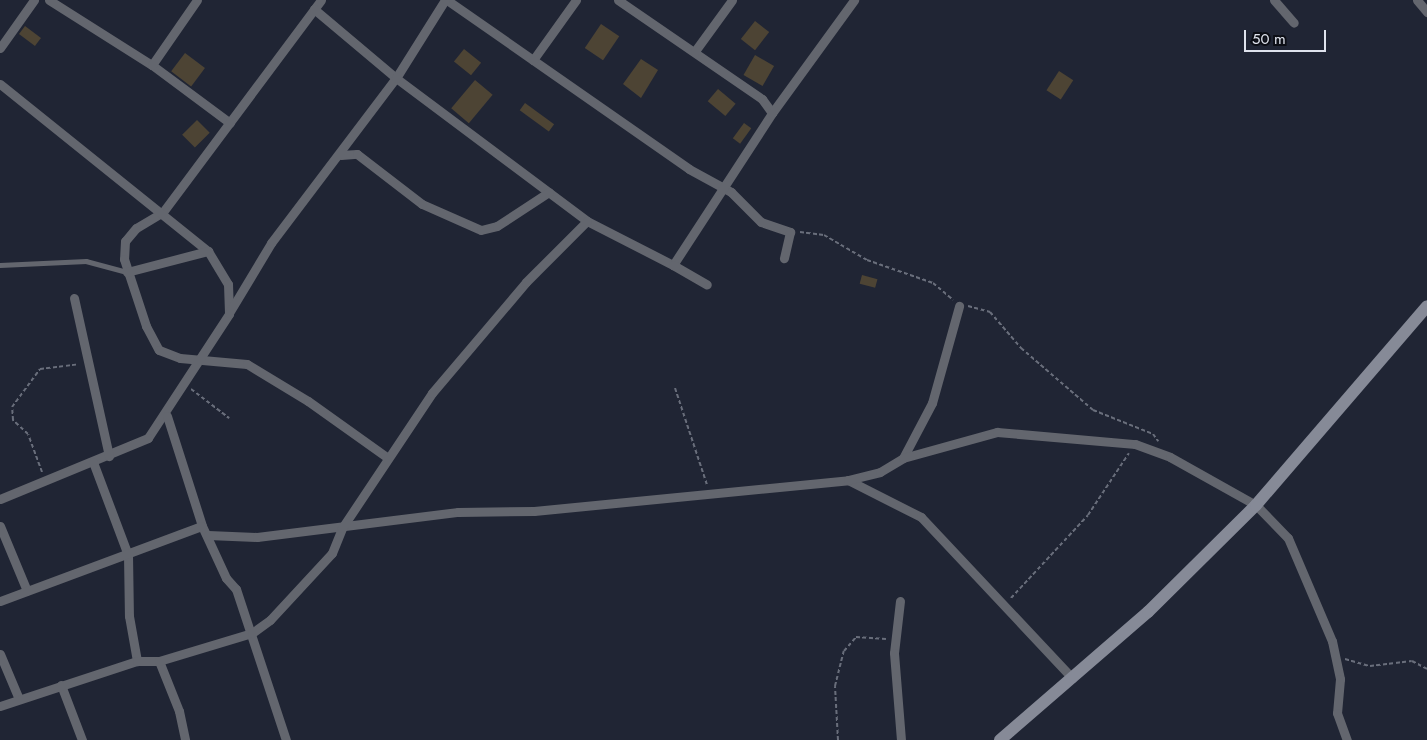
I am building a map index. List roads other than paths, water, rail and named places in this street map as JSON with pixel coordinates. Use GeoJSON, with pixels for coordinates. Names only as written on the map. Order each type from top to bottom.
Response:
{"type":"FeatureCollection","features":[{"type":"Feature","properties":{"kind":"street"},"geometry":{"type":"LineString","coordinates":[[0,48],[34,0]]}},
{"type":"Feature","properties":{"kind":"street"},"geometry":{"type":"LineString","coordinates":[[49,0],[152,65],[230,124]]}},
{"type":"Feature","properties":{"kind":"street"},"geometry":{"type":"LineString","coordinates":[[152,65],[197,0]]}},
{"type":"Feature","properties":{"kind":"street"},"geometry":{"type":"LineString","coordinates":[[321,0],[163,212],[136,228],[125,241],[127,272],[153,344],[166,354],[247,364],[308,401],[388,458]]}},
{"type":"Feature","properties":{"kind":"street"},"geometry":{"type":"LineString","coordinates":[[0,499],[109,456],[148,438],[167,416],[199,359],[229,314],[271,242],[341,155],[396,78],[446,0],[689,169],[722,186],[761,222],[790,232],[784,258]]}},
{"type":"Feature","properties":{"kind":"street"},"geometry":{"type":"LineString","coordinates":[[533,60],[576,0]]}},
{"type":"Feature","properties":{"kind":"street"},"geometry":{"type":"LineString","coordinates":[[618,0],[695,51],[762,99],[772,112]]}},
{"type":"Feature","properties":{"kind":"street"},"geometry":{"type":"LineString","coordinates":[[695,51],[732,0]]}},
{"type":"Feature","properties":{"kind":"street"},"geometry":{"type":"LineString","coordinates":[[673,265],[722,186],[772,112],[854,0]]}},
{"type":"Feature","properties":{"kind":"street"},"geometry":{"type":"LineString","coordinates":[[1274,0],[1294,23]]}},
{"type":"Feature","properties":{"kind":"street"},"geometry":{"type":"LineString","coordinates":[[1417,0],[1427,12]]}},
{"type":"Feature","properties":{"kind":"street"},"geometry":{"type":"LineString","coordinates":[[314,9],[396,78],[587,221],[707,284]]}},
{"type":"Feature","properties":{"kind":"street"},"geometry":{"type":"LineString","coordinates":[[0,84],[163,212],[208,251],[228,284],[229,314]]}},
{"type":"Feature","properties":{"kind":"street"},"geometry":{"type":"LineString","coordinates":[[341,155],[357,154],[422,204],[481,230],[497,226],[549,192]]}},
{"type":"Feature","properties":{"kind":"street"},"geometry":{"type":"LineString","coordinates":[[0,706],[137,661],[159,661],[252,633],[332,553],[342,528],[432,393],[485,329],[587,221]]}},
{"type":"Feature","properties":{"kind":"street"},"geometry":{"type":"LineString","coordinates":[[127,272],[208,251]]}},
{"type":"Feature","properties":{"kind":"street"},"geometry":{"type":"LineString","coordinates":[[74,298],[109,456]]}},
{"type":"Feature","properties":{"kind":"street"},"geometry":{"type":"LineString","coordinates":[[903,458],[932,403],[958,306]]}},
{"type":"Feature","properties":{"kind":"street"},"geometry":{"type":"LineString","coordinates":[[1000,740],[1148,612],[1256,505],[1427,306]]}},
{"type":"Feature","properties":{"kind":"street"},"geometry":{"type":"LineString","coordinates":[[167,416],[202,526],[208,535],[252,633],[286,740]]}},
{"type":"Feature","properties":{"kind":"street"},"geometry":{"type":"LineString","coordinates":[[208,535],[256,537],[342,528],[458,512],[534,511],[848,480],[880,472],[903,458],[997,432],[1135,444],[1170,457],[1256,505],[1288,538],[1324,614],[1340,679],[1337,713],[1347,740]]}},
{"type":"Feature","properties":{"kind":"street"},"geometry":{"type":"LineString","coordinates":[[93,462],[128,555],[129,616],[137,661]]}},
{"type":"Feature","properties":{"kind":"street"},"geometry":{"type":"LineString","coordinates":[[848,480],[921,517],[1003,607],[1072,678]]}},
{"type":"Feature","properties":{"kind":"street"},"geometry":{"type":"LineString","coordinates":[[0,526],[27,591]]}},
{"type":"Feature","properties":{"kind":"street"},"geometry":{"type":"LineString","coordinates":[[0,601],[202,526]]}},
{"type":"Feature","properties":{"kind":"street"},"geometry":{"type":"LineString","coordinates":[[900,601],[896,640],[901,740]]}},
{"type":"Feature","properties":{"kind":"street"},"geometry":{"type":"LineString","coordinates":[[0,654],[19,699]]}},
{"type":"Feature","properties":{"kind":"street"},"geometry":{"type":"LineString","coordinates":[[159,661],[180,711],[185,740]]}},
{"type":"Feature","properties":{"kind":"street"},"geometry":{"type":"LineString","coordinates":[[61,685],[82,740]]}},
{"type":"Feature","properties":{"kind":"lane"},"geometry":{"type":"LineString","coordinates":[[0,265],[86,261],[127,272]]}}]}
